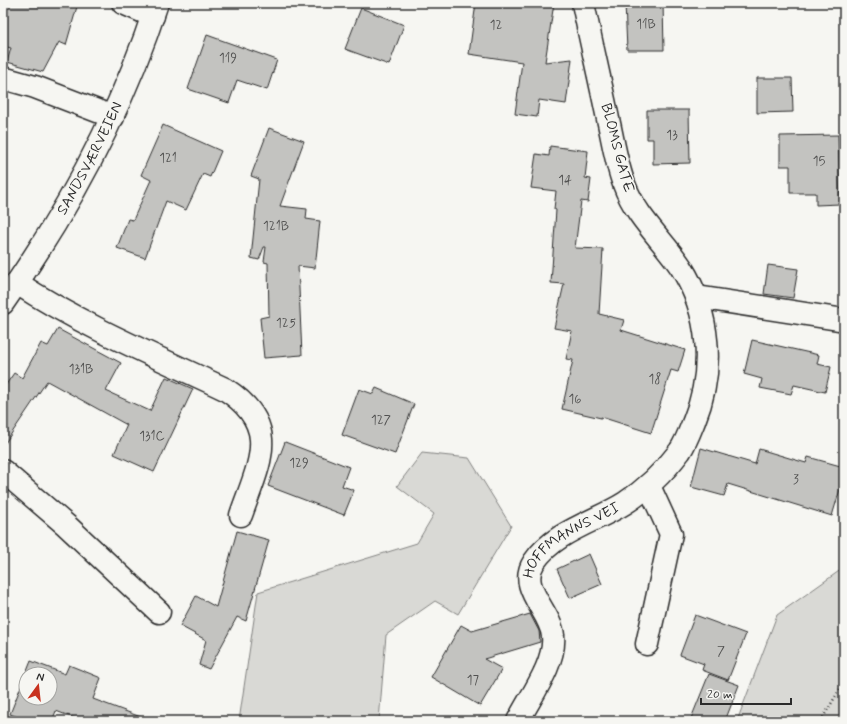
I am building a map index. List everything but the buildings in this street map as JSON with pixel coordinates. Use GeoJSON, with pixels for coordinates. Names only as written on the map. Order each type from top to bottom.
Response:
{"type":"FeatureCollection","features":[{"type":"Feature","properties":{"kind":"street"},"geometry":{"type":"LineString","coordinates":[[123,3],[155,9]]}},
{"type":"Feature","properties":{"kind":"street","name":"BLOMS GATE"},"geometry":{"type":"LineString","coordinates":[[583,3],[624,183],[637,212],[680,266],[697,297],[703,315],[708,344]]}},
{"type":"Feature","properties":{"kind":"street","name":"SANDSVÆRVEIEN"},"geometry":{"type":"LineString","coordinates":[[3,303],[71,199],[113,117],[134,69],[155,9]]}},
{"type":"Feature","properties":{"kind":"street"},"geometry":{"type":"LineString","coordinates":[[3,78],[35,87],[113,117]]}},
{"type":"Feature","properties":{"kind":"street"},"geometry":{"type":"LineString","coordinates":[[17,283],[45,301],[94,328],[225,389],[240,399],[255,418],[260,430],[262,442],[260,460],[241,515]]}},
{"type":"Feature","properties":{"kind":"street"},"geometry":{"type":"LineString","coordinates":[[697,297],[838,319]]}},
{"type":"Feature","properties":{"kind":"street","name":"HOFFMANNS VEI"},"geometry":{"type":"LineString","coordinates":[[518,721],[546,668],[553,638],[551,624],[530,587],[530,574],[533,564],[547,547],[564,536],[624,504],[649,486],[669,465],[682,447],[697,415],[703,395],[707,372],[708,344]]}},
{"type":"Feature","properties":{"kind":"street"},"geometry":{"type":"LineString","coordinates":[[3,471],[66,525],[159,612]]}},
{"type":"Feature","properties":{"kind":"street"},"geometry":{"type":"LineString","coordinates":[[647,644],[671,534],[649,486]]}},
{"type":"Feature","properties":{"kind":"path"},"geometry":{"type":"LineString","coordinates":[[821,721],[844,682]]}},
{"type":"Feature","properties":{"kind":"shaded area"},"geometry":{"type":"Polygon","coordinates":[[[422,453],[469,458],[511,526],[458,614],[435,601],[386,635],[379,721],[239,721],[258,592],[417,543],[434,514],[397,486],[422,453]]]}},
{"type":"Feature","properties":{"kind":"shaded area"},"geometry":{"type":"Polygon","coordinates":[[[844,564],[844,721],[737,721],[777,615],[842,569],[844,564]]]}}]}
